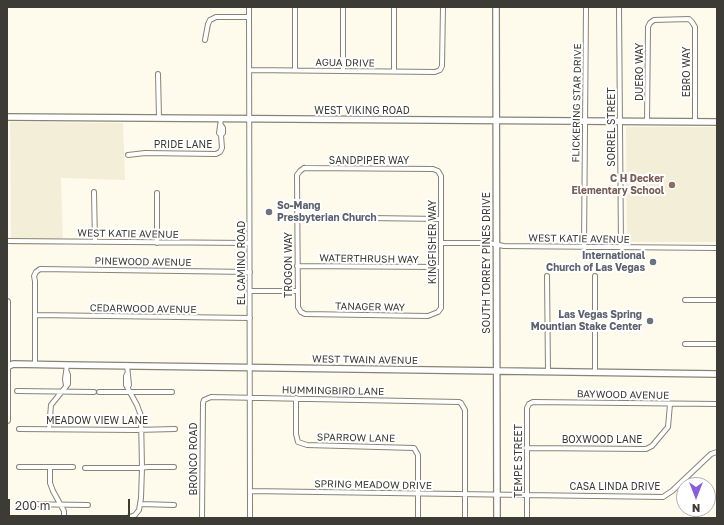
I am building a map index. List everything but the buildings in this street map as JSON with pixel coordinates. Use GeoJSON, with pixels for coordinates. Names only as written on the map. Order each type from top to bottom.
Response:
{"type":"FeatureCollection","features":[{"type":"Feature","properties":{"kind":"main road"},"geometry":{"type":"LineString","coordinates":[[7,302],[7,360],[9,366],[7,420]]}},
{"type":"Feature","properties":{"kind":"street","name":"EL CAMINO ROAD"},"geometry":{"type":"LineString","coordinates":[[249,7],[250,518]]}},
{"type":"Feature","properties":{"kind":"street"},"geometry":{"type":"LineString","coordinates":[[295,7],[295,70]]}},
{"type":"Feature","properties":{"kind":"street"},"geometry":{"type":"LineString","coordinates":[[343,7],[343,71]]}},
{"type":"Feature","properties":{"kind":"street"},"geometry":{"type":"LineString","coordinates":[[394,7],[394,71]]}},
{"type":"Feature","properties":{"kind":"street","name":"AGUA DRIVE"},"geometry":{"type":"LineString","coordinates":[[250,70],[435,72],[440,70],[442,66],[443,7]]}},
{"type":"Feature","properties":{"kind":"street","name":"SOUTH TORREY PINES DRIVE"},"geometry":{"type":"LineString","coordinates":[[496,7],[497,518]]}},
{"type":"Feature","properties":{"kind":"street","name":"FLICKERING STAR DRIVE"},"geometry":{"type":"LineString","coordinates":[[584,247],[586,7]]}},
{"type":"Feature","properties":{"kind":"street","name":"SORREL STREET"},"geometry":{"type":"LineString","coordinates":[[619,7],[621,248]]}},
{"type":"Feature","properties":{"kind":"street"},"geometry":{"type":"LineString","coordinates":[[205,40],[210,20],[216,17],[249,17]]}},
{"type":"Feature","properties":{"kind":"street","name":"DUERO WAY"},"geometry":{"type":"LineString","coordinates":[[647,121],[648,27],[650,22],[654,20],[689,20],[692,22]]}},
{"type":"Feature","properties":{"kind":"street","name":"EBRO WAY"},"geometry":{"type":"LineString","coordinates":[[692,22],[694,27],[695,122]]}},
{"type":"Feature","properties":{"kind":"street"},"geometry":{"type":"LineString","coordinates":[[158,74],[158,118]]}},
{"type":"Feature","properties":{"kind":"street","name":"WEST VIKING ROAD"},"geometry":{"type":"LineString","coordinates":[[7,117],[717,122]]}},
{"type":"Feature","properties":{"kind":"street","name":"PRIDE LANE"},"geometry":{"type":"LineString","coordinates":[[128,154],[216,154],[220,152],[222,148],[221,135],[219,132],[221,119]]}},
{"type":"Feature","properties":{"kind":"street","name":"SANDPIPER WAY"},"geometry":{"type":"LineString","coordinates":[[300,170],[304,168],[433,169],[438,171]]}},
{"type":"Feature","properties":{"kind":"street","name":"TROGON WAY"},"geometry":{"type":"LineString","coordinates":[[300,170],[297,175],[297,291],[298,308],[301,312]]}},
{"type":"Feature","properties":{"kind":"street","name":"KINGFISHER WAY"},"geometry":{"type":"LineString","coordinates":[[438,171],[441,176],[441,308],[438,312]]}},
{"type":"Feature","properties":{"kind":"street"},"geometry":{"type":"LineString","coordinates":[[94,192],[95,242]]}},
{"type":"Feature","properties":{"kind":"street"},"geometry":{"type":"LineString","coordinates":[[157,193],[157,242]]}},
{"type":"Feature","properties":{"kind":"street"},"geometry":{"type":"LineString","coordinates":[[297,218],[441,219]]}},
{"type":"Feature","properties":{"kind":"street","name":"WEST KATIE AVENUE"},"geometry":{"type":"LineString","coordinates":[[7,241],[249,243]]}},
{"type":"Feature","properties":{"kind":"street","name":"WEST KATIE AVENUE"},"geometry":{"type":"LineString","coordinates":[[441,243],[488,243],[621,248],[717,248]]}},
{"type":"Feature","properties":{"kind":"street","name":"WATERTHRUSH WAY"},"geometry":{"type":"LineString","coordinates":[[297,266],[441,267]]}},
{"type":"Feature","properties":{"kind":"street","name":"PINEWOOD AVENUE"},"geometry":{"type":"LineString","coordinates":[[35,315],[34,276],[40,269],[250,272]]}},
{"type":"Feature","properties":{"kind":"street"},"geometry":{"type":"LineString","coordinates":[[547,276],[548,371]]}},
{"type":"Feature","properties":{"kind":"street"},"geometry":{"type":"LineString","coordinates":[[594,276],[595,372]]}},
{"type":"Feature","properties":{"kind":"street"},"geometry":{"type":"LineString","coordinates":[[250,291],[297,291]]}},
{"type":"Feature","properties":{"kind":"street"},"geometry":{"type":"LineString","coordinates":[[685,300],[717,300]]}},
{"type":"Feature","properties":{"kind":"street","name":"TANAGER WAY"},"geometry":{"type":"LineString","coordinates":[[301,312],[305,314],[428,316],[438,312]]}},
{"type":"Feature","properties":{"kind":"street"},"geometry":{"type":"LineString","coordinates":[[35,315],[35,364]]}},
{"type":"Feature","properties":{"kind":"street","name":"CEDARWOOD AVENUE"},"geometry":{"type":"LineString","coordinates":[[35,315],[250,318]]}},
{"type":"Feature","properties":{"kind":"street"},"geometry":{"type":"LineString","coordinates":[[685,344],[717,344]]}},
{"type":"Feature","properties":{"kind":"street","name":"WEST TWAIN AVENUE"},"geometry":{"type":"LineString","coordinates":[[9,366],[35,364],[127,365],[717,374]]}},
{"type":"Feature","properties":{"kind":"street"},"geometry":{"type":"LineString","coordinates":[[49,429],[51,405],[66,386],[65,379],[67,365]]}},
{"type":"Feature","properties":{"kind":"street"},"geometry":{"type":"LineString","coordinates":[[127,365],[126,386],[137,405],[141,416],[142,468],[139,510],[128,518]]}},
{"type":"Feature","properties":{"kind":"street"},"geometry":{"type":"LineString","coordinates":[[99,392],[128,390],[172,392]]}},
{"type":"Feature","properties":{"kind":"street"},"geometry":{"type":"LineString","coordinates":[[17,391],[94,392]]}},
{"type":"Feature","properties":{"kind":"street","name":"HUMMINGBIRD LANE"},"geometry":{"type":"LineString","coordinates":[[204,400],[211,397],[441,400],[459,402],[465,410],[465,494]]}},
{"type":"Feature","properties":{"kind":"street","name":"SPARROW LANE"},"geometry":{"type":"LineString","coordinates":[[296,398],[296,434],[298,442],[307,445],[412,447],[418,455],[418,493]]}},
{"type":"Feature","properties":{"kind":"street","name":"BRONCO ROAD"},"geometry":{"type":"LineString","coordinates":[[202,518],[202,403],[204,400]]}},
{"type":"Feature","properties":{"kind":"street","name":"BAYWOOD AVENUE"},"geometry":{"type":"LineString","coordinates":[[529,404],[532,402],[717,404]]}},
{"type":"Feature","properties":{"kind":"street","name":"TEMPE STREET"},"geometry":{"type":"LineString","coordinates":[[527,518],[526,448],[527,408],[529,404]]}},
{"type":"Feature","properties":{"kind":"street","name":"BOXWOOD LANE"},"geometry":{"type":"LineString","coordinates":[[526,448],[646,449],[656,442],[668,427],[670,404]]}},
{"type":"Feature","properties":{"kind":"street","name":"MEADOW VIEW LANE"},"geometry":{"type":"LineString","coordinates":[[19,429],[175,429]]}},
{"type":"Feature","properties":{"kind":"street","name":"CASA LINDA DRIVE"},"geometry":{"type":"LineString","coordinates":[[690,477],[712,454],[717,452]]}},
{"type":"Feature","properties":{"kind":"street"},"geometry":{"type":"LineString","coordinates":[[85,468],[142,468],[174,466]]}},
{"type":"Feature","properties":{"kind":"street"},"geometry":{"type":"LineString","coordinates":[[18,467],[73,467]]}},
{"type":"Feature","properties":{"kind":"street"},"geometry":{"type":"LineString","coordinates":[[50,467],[50,483],[64,511],[64,518]]}},
{"type":"Feature","properties":{"kind":"street","name":"CASA LINDA DRIVE"},"geometry":{"type":"LineString","coordinates":[[497,494],[663,497],[676,489]]}},
{"type":"Feature","properties":{"kind":"street","name":"SPRING MEADOW DRIVE"},"geometry":{"type":"LineString","coordinates":[[250,491],[497,494]]}},
{"type":"Feature","properties":{"kind":"street"},"geometry":{"type":"LineString","coordinates":[[418,493],[418,518]]}},
{"type":"Feature","properties":{"kind":"street"},"geometry":{"type":"LineString","coordinates":[[465,494],[465,518]]}},
{"type":"Feature","properties":{"kind":"street"},"geometry":{"type":"LineString","coordinates":[[19,504],[88,506]]}},
{"type":"Feature","properties":{"kind":"street"},"geometry":{"type":"LineString","coordinates":[[140,504],[174,505]]}},
{"type":"Feature","properties":{"kind":"shaded area"},"geometry":{"type":"Polygon","coordinates":[[[10,122],[123,123],[125,180],[61,178],[63,245],[11,245],[10,122]]]}},
{"type":"Feature","properties":{"kind":"shaded area","name":"C H Decker Elementary School"},"geometry":{"type":"Polygon","coordinates":[[[626,127],[717,127],[717,242],[627,242],[626,127]]]}},
{"type":"Feature","properties":{"kind":"place","name":"C H Decker Elementary School"},"geometry":{"type":"Point","coordinates":[672,185]}},
{"type":"Feature","properties":{"kind":"place","name":"So-Mang Presbyterian Church"},"geometry":{"type":"Point","coordinates":[269,212]}},
{"type":"Feature","properties":{"kind":"place","name":"International Church of Las Vegas"},"geometry":{"type":"Point","coordinates":[653,262]}},
{"type":"Feature","properties":{"kind":"place","name":"Las Vegas Spring Mountian Stake Center"},"geometry":{"type":"Point","coordinates":[650,321]}}]}
